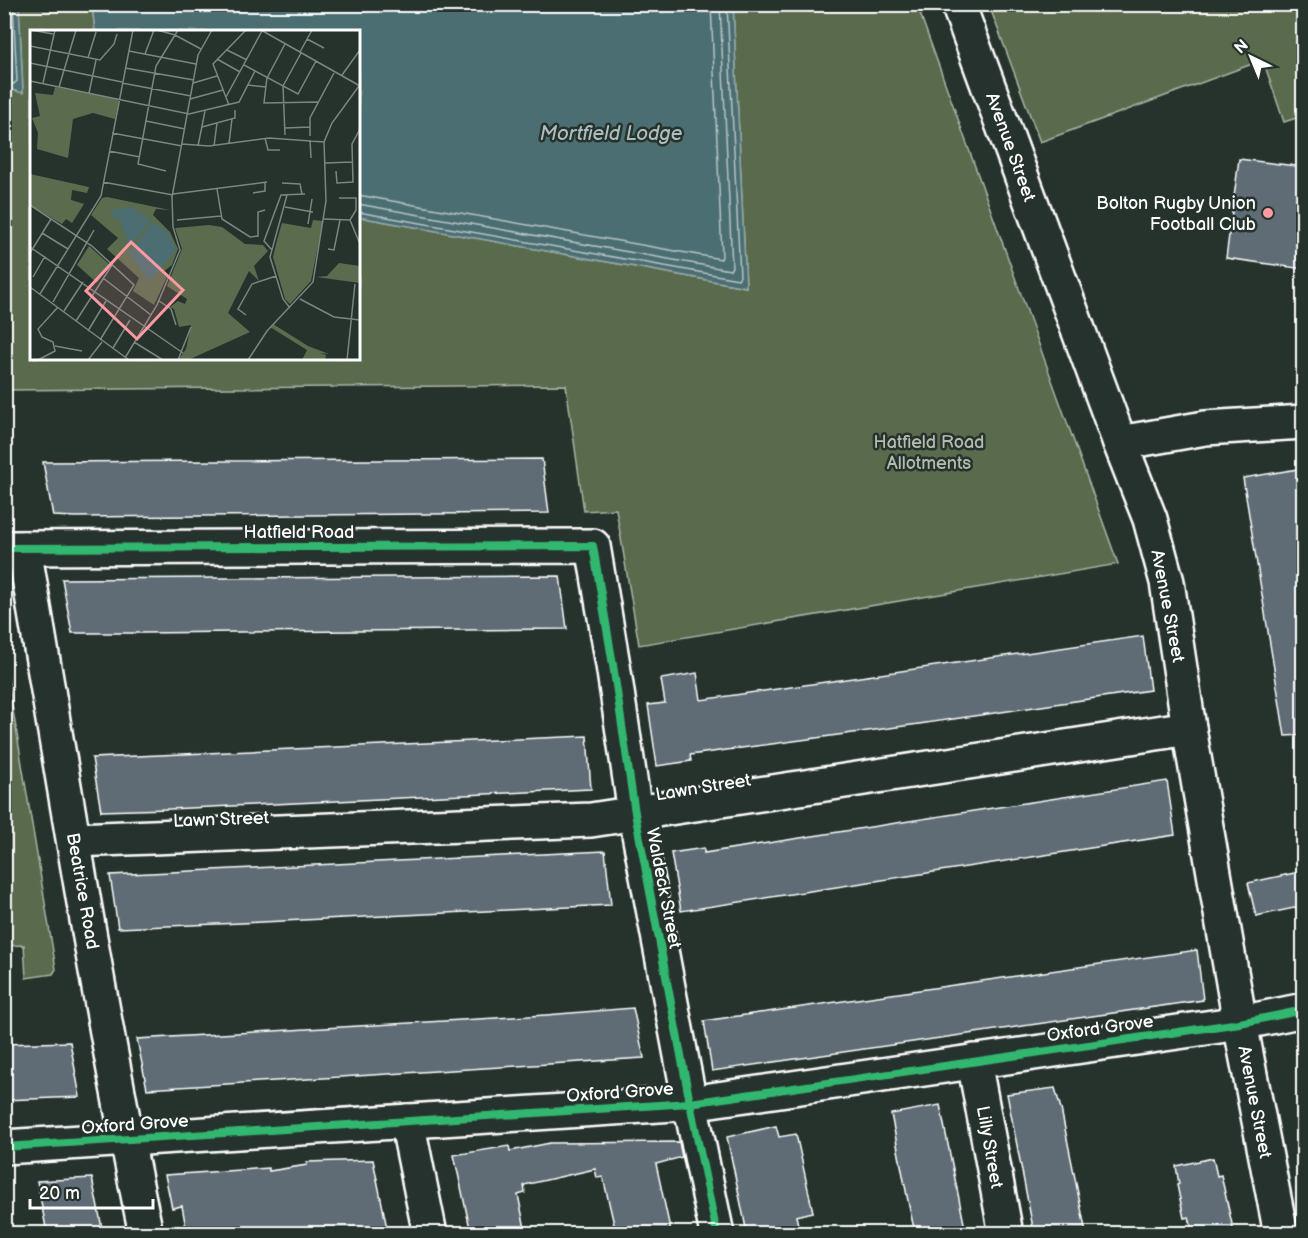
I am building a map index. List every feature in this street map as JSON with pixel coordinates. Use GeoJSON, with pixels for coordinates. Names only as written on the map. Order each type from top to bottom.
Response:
{"type":"FeatureCollection","features":[{"type":"Feature","properties":{"kind":"street","name":"Avenue Street"},"geometry":{"type":"LineString","coordinates":[[958,4],[1150,519],[1167,582],[1240,1023],[1281,1233]]}},
{"type":"Feature","properties":{"kind":"street"},"geometry":{"type":"LineString","coordinates":[[1120,443],[1205,428],[1304,422]]}},
{"type":"Feature","properties":{"kind":"street","name":"Hatfield Road"},"geometry":{"type":"LineString","coordinates":[[14,548],[593,546]]}},
{"type":"Feature","properties":{"kind":"street","name":"Waldeck Street"},"geometry":{"type":"LineString","coordinates":[[593,546],[635,813],[717,1233]]}},
{"type":"Feature","properties":{"kind":"street","name":"Beatrice Road"},"geometry":{"type":"LineString","coordinates":[[14,548],[74,840],[126,1139],[146,1233]]}},
{"type":"Feature","properties":{"kind":"street","name":"Lawn Street"},"geometry":{"type":"LineString","coordinates":[[74,840],[591,820],[1190,728]]}},
{"type":"Feature","properties":{"kind":"street","name":"Oxford Grove"},"geometry":{"type":"LineString","coordinates":[[4,1147],[690,1103],[1240,1023],[1304,1010]]}},
{"type":"Feature","properties":{"kind":"street","name":"Lilly Street"},"geometry":{"type":"LineString","coordinates":[[974,1061],[1006,1233]]}},
{"type":"Feature","properties":{"kind":"street"},"geometry":{"type":"LineString","coordinates":[[407,1121],[430,1233]]}},
{"type":"Feature","properties":{"kind":"green space","name":"Hatfield Road Allotments"},"geometry":{"type":"Polygon","coordinates":[[[815,4],[816,8],[826,4],[917,5],[1118,564],[639,645],[616,509],[584,511],[566,385],[5,390],[4,88],[23,92],[19,5],[92,5],[95,30],[30,30],[30,360],[360,360],[360,217],[746,287],[733,5],[815,4]]]}},
{"type":"Feature","properties":{"kind":"green space"},"geometry":{"type":"Polygon","coordinates":[[[989,5],[1303,5],[1303,116],[1284,122],[1263,60],[1040,142],[989,5]]]}},
{"type":"Feature","properties":{"kind":"green space"},"geometry":{"type":"Polygon","coordinates":[[[4,656],[56,969],[53,974],[26,978],[24,945],[5,946],[4,656]]]}},
{"type":"Feature","properties":{"kind":"water"},"geometry":{"type":"Polygon","coordinates":[[[4,5],[19,5],[23,93],[5,88],[4,5]]]}},
{"type":"Feature","properties":{"kind":"water","name":"Mortfield Lodge"},"geometry":{"type":"Polygon","coordinates":[[[92,5],[733,5],[746,287],[360,217],[360,30],[95,30],[92,5]]]}},
{"type":"Feature","properties":{"kind":"building","name":"Bolton Rugby Union Football Club"},"geometry":{"type":"Polygon","coordinates":[[[1239,159],[1304,167],[1304,269],[1226,258],[1239,159]]]}},
{"type":"Feature","properties":{"kind":"building"},"geometry":{"type":"Polygon","coordinates":[[[542,459],[549,513],[75,517],[53,516],[43,462],[542,459]]]}},
{"type":"Feature","properties":{"kind":"building"},"geometry":{"type":"Polygon","coordinates":[[[1304,468],[1304,735],[1285,736],[1243,478],[1304,468]]]}},
{"type":"Feature","properties":{"kind":"building"},"geometry":{"type":"Polygon","coordinates":[[[560,576],[567,629],[142,633],[72,633],[62,579],[560,576]]]}},
{"type":"Feature","properties":{"kind":"building"},"geometry":{"type":"Polygon","coordinates":[[[1143,636],[1150,690],[690,755],[691,761],[657,766],[648,705],[665,703],[661,679],[697,673],[701,700],[1143,636]]]}},
{"type":"Feature","properties":{"kind":"building"},"geometry":{"type":"Polygon","coordinates":[[[587,736],[591,789],[169,809],[101,811],[92,758],[587,736]]]}},
{"type":"Feature","properties":{"kind":"building"},"geometry":{"type":"Polygon","coordinates":[[[1167,781],[1175,835],[681,911],[671,853],[704,848],[704,853],[1167,781]]]}},
{"type":"Feature","properties":{"kind":"building"},"geometry":{"type":"Polygon","coordinates":[[[605,851],[611,905],[242,923],[118,928],[110,875],[605,851]]]}},
{"type":"Feature","properties":{"kind":"building"},"geometry":{"type":"Polygon","coordinates":[[[1304,871],[1304,906],[1256,916],[1248,883],[1304,871]]]}},
{"type":"Feature","properties":{"kind":"building"},"geometry":{"type":"Polygon","coordinates":[[[1197,950],[1203,1000],[712,1071],[704,1021],[1197,950]]]}},
{"type":"Feature","properties":{"kind":"building"},"geometry":{"type":"Polygon","coordinates":[[[633,1008],[644,1058],[147,1089],[137,1039],[546,1015],[633,1008]]]}},
{"type":"Feature","properties":{"kind":"building"},"geometry":{"type":"Polygon","coordinates":[[[70,1042],[80,1097],[4,1100],[4,1044],[70,1042]]]}},
{"type":"Feature","properties":{"kind":"building"},"geometry":{"type":"Polygon","coordinates":[[[1055,1088],[1086,1233],[1034,1233],[1007,1094],[1055,1088]]]}},
{"type":"Feature","properties":{"kind":"building"},"geometry":{"type":"Polygon","coordinates":[[[940,1105],[966,1233],[915,1233],[909,1206],[891,1114],[940,1105]]]}},
{"type":"Feature","properties":{"kind":"building"},"geometry":{"type":"Polygon","coordinates":[[[776,1126],[779,1137],[796,1134],[813,1212],[796,1216],[800,1233],[747,1233],[727,1137],[776,1126]]]}},
{"type":"Feature","properties":{"kind":"building"},"geometry":{"type":"Polygon","coordinates":[[[679,1142],[682,1157],[656,1164],[671,1233],[616,1233],[603,1177],[597,1178],[595,1169],[524,1185],[525,1193],[518,1195],[526,1233],[471,1233],[454,1155],[509,1146],[510,1151],[550,1143],[679,1142]]]}},
{"type":"Feature","properties":{"kind":"building"},"geometry":{"type":"Polygon","coordinates":[[[1213,1158],[1217,1176],[1221,1175],[1234,1233],[1193,1233],[1189,1217],[1184,1218],[1177,1185],[1179,1184],[1176,1166],[1213,1158]]]}},
{"type":"Feature","properties":{"kind":"building"},"geometry":{"type":"Polygon","coordinates":[[[373,1160],[388,1233],[187,1233],[182,1206],[172,1208],[165,1175],[269,1168],[269,1171],[307,1165],[307,1162],[373,1160]]]}},
{"type":"Feature","properties":{"kind":"building"},"geometry":{"type":"Polygon","coordinates":[[[92,1178],[103,1233],[47,1233],[37,1181],[92,1178]]]}},
{"type":"Feature","properties":{"kind":"cycle path"},"geometry":{"type":"LineString","coordinates":[[4,548],[593,546],[635,813],[717,1234]]}},
{"type":"Feature","properties":{"kind":"cycle path"},"geometry":{"type":"LineString","coordinates":[[4,1147],[690,1103],[1240,1023],[1304,1010]]}},
{"type":"Feature","properties":{"kind":"place","name":"Bolton Rugby Union Football Club"},"geometry":{"type":"Point","coordinates":[1268,213]}}]}
